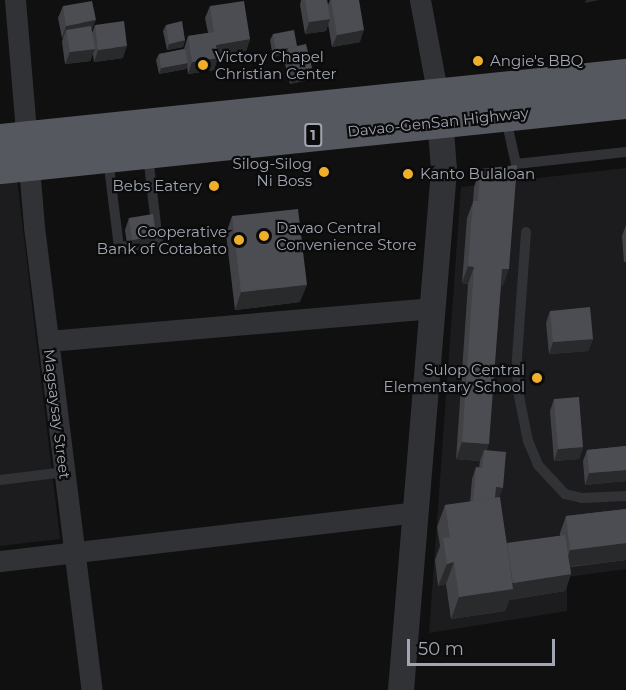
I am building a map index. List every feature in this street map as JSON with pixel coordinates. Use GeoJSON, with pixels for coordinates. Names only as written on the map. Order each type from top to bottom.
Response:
{"type":"FeatureCollection","features":[{"type":"Feature","properties":{"kind":"highway","name":"Davao-GenSan Highway"},"geometry":{"type":"LineString","coordinates":[[13,152],[502,102],[626,75]]}},
{"type":"Feature","properties":{"kind":"highway","name":"Davao-GenSan Highway"},"geometry":{"type":"LineString","coordinates":[[502,102],[626,102]]}},
{"type":"Feature","properties":{"kind":"highway","name":"Davao-GenSan Highway"},"geometry":{"type":"LineString","coordinates":[[13,152],[108,156],[440,109]]}},
{"type":"Feature","properties":{"kind":"street","name":"Magsaysay Street"},"geometry":{"type":"LineString","coordinates":[[15,0],[13,152],[48,341],[92,690]]}},
{"type":"Feature","properties":{"kind":"street"},"geometry":{"type":"LineString","coordinates":[[401,690],[444,170],[440,109],[420,0]]}},
{"type":"Feature","properties":{"kind":"street"},"geometry":{"type":"LineString","coordinates":[[48,341],[431,308]]}},
{"type":"Feature","properties":{"kind":"street"},"geometry":{"type":"LineString","coordinates":[[0,561],[415,512]]}},
{"type":"Feature","properties":{"kind":"lane"},"geometry":{"type":"LineString","coordinates":[[502,102],[516,164],[626,152]]}},
{"type":"Feature","properties":{"kind":"lane"},"geometry":{"type":"LineString","coordinates":[[108,156],[119,247],[158,242],[147,152]]}},
{"type":"Feature","properties":{"kind":"lane"},"geometry":{"type":"LineString","coordinates":[[526,232],[517,359],[520,401],[528,441],[538,465],[565,494],[582,498],[626,496]]}},
{"type":"Feature","properties":{"kind":"lane"},"geometry":{"type":"LineString","coordinates":[[0,480],[65,472]]}},
{"type":"Feature","properties":{"kind":"shaded area","name":"Sulop Central Elementary School"},"geometry":{"type":"Polygon","coordinates":[[[626,168],[626,569],[567,577],[567,611],[429,633],[461,187],[626,168]]]}},
{"type":"Feature","properties":{"kind":"shaded area"},"geometry":{"type":"Polygon","coordinates":[[[17,179],[60,539],[0,546],[0,181],[17,179]]]}},
{"type":"Feature","properties":{"kind":"building"},"geometry":{"type":"Polygon","coordinates":[[[305,0],[327,0],[330,19],[309,22],[305,0]]]}},
{"type":"Feature","properties":{"kind":"building"},"geometry":{"type":"Polygon","coordinates":[[[331,0],[359,0],[364,30],[337,35],[331,0]]]}},
{"type":"Feature","properties":{"kind":"building"},"geometry":{"type":"Polygon","coordinates":[[[92,1],[96,20],[66,26],[63,6],[92,1]]]}},
{"type":"Feature","properties":{"kind":"building"},"geometry":{"type":"Polygon","coordinates":[[[244,1],[250,39],[216,45],[218,58],[192,62],[188,36],[214,32],[210,6],[244,1]]]}},
{"type":"Feature","properties":{"kind":"building"},"geometry":{"type":"Polygon","coordinates":[[[124,21],[127,46],[98,50],[95,25],[124,21]]]}},
{"type":"Feature","properties":{"kind":"building"},"geometry":{"type":"Polygon","coordinates":[[[182,21],[185,40],[169,44],[166,25],[182,21]]]}},
{"type":"Feature","properties":{"kind":"building"},"geometry":{"type":"Polygon","coordinates":[[[91,26],[95,49],[70,52],[66,30],[91,26]]]}},
{"type":"Feature","properties":{"kind":"building"},"geometry":{"type":"Polygon","coordinates":[[[294,30],[297,46],[276,51],[273,34],[294,30]]]}},
{"type":"Feature","properties":{"kind":"building"},"geometry":{"type":"Polygon","coordinates":[[[306,44],[312,68],[295,72],[288,48],[306,44]]]}},
{"type":"Feature","properties":{"kind":"building"},"geometry":{"type":"Polygon","coordinates":[[[185,49],[188,63],[161,68],[159,54],[185,49]]]}},
{"type":"Feature","properties":{"kind":"building"},"geometry":{"type":"Polygon","coordinates":[[[517,165],[509,269],[502,269],[489,444],[462,442],[474,267],[468,266],[473,201],[478,201],[480,169],[517,165]]]}},
{"type":"Feature","properties":{"kind":"building"},"geometry":{"type":"Polygon","coordinates":[[[298,209],[307,285],[241,292],[232,216],[298,209]]]}},
{"type":"Feature","properties":{"kind":"building"},"geometry":{"type":"Polygon","coordinates":[[[153,214],[156,236],[132,240],[129,218],[153,214]]]}},
{"type":"Feature","properties":{"kind":"building"},"geometry":{"type":"Polygon","coordinates":[[[590,307],[593,339],[553,342],[550,311],[590,307]]]}},
{"type":"Feature","properties":{"kind":"building"},"geometry":{"type":"Polygon","coordinates":[[[579,397],[583,447],[558,449],[554,399],[579,397]]]}},
{"type":"Feature","properties":{"kind":"building"},"geometry":{"type":"Polygon","coordinates":[[[626,446],[626,470],[589,473],[587,450],[626,446]]]}},
{"type":"Feature","properties":{"kind":"building"},"geometry":{"type":"Polygon","coordinates":[[[484,450],[506,452],[503,488],[496,487],[495,498],[473,501],[476,467],[482,468],[484,450]]]}},
{"type":"Feature","properties":{"kind":"building"},"geometry":{"type":"Polygon","coordinates":[[[500,497],[513,589],[459,597],[454,562],[447,564],[443,538],[450,537],[445,505],[500,497]]]}},
{"type":"Feature","properties":{"kind":"building"},"geometry":{"type":"Polygon","coordinates":[[[626,509],[626,543],[570,550],[566,516],[626,509]]]}},
{"type":"Feature","properties":{"kind":"building"},"geometry":{"type":"Polygon","coordinates":[[[565,535],[571,574],[513,583],[507,543],[565,535]]]}},
{"type":"Feature","properties":{"kind":"place","name":"Angie's BBQ"},"geometry":{"type":"Point","coordinates":[478,61]}},
{"type":"Feature","properties":{"kind":"place","name":"Victory Chapel Christian Center"},"geometry":{"type":"Point","coordinates":[203,65]}},
{"type":"Feature","properties":{"kind":"place","name":"Silog-Silog Ni Boss"},"geometry":{"type":"Point","coordinates":[324,172]}},
{"type":"Feature","properties":{"kind":"place","name":"Kanto Bulaloan"},"geometry":{"type":"Point","coordinates":[408,174]}},
{"type":"Feature","properties":{"kind":"place","name":"Bebs Eatery"},"geometry":{"type":"Point","coordinates":[214,186]}},
{"type":"Feature","properties":{"kind":"place","name":"Davao Central Convenience Store"},"geometry":{"type":"Point","coordinates":[264,236]}},
{"type":"Feature","properties":{"kind":"place","name":"Cooperative Bank of Cotabato"},"geometry":{"type":"Point","coordinates":[239,240]}},
{"type":"Feature","properties":{"kind":"place","name":"Sulop Central Elementary School"},"geometry":{"type":"Point","coordinates":[537,378]}}]}
